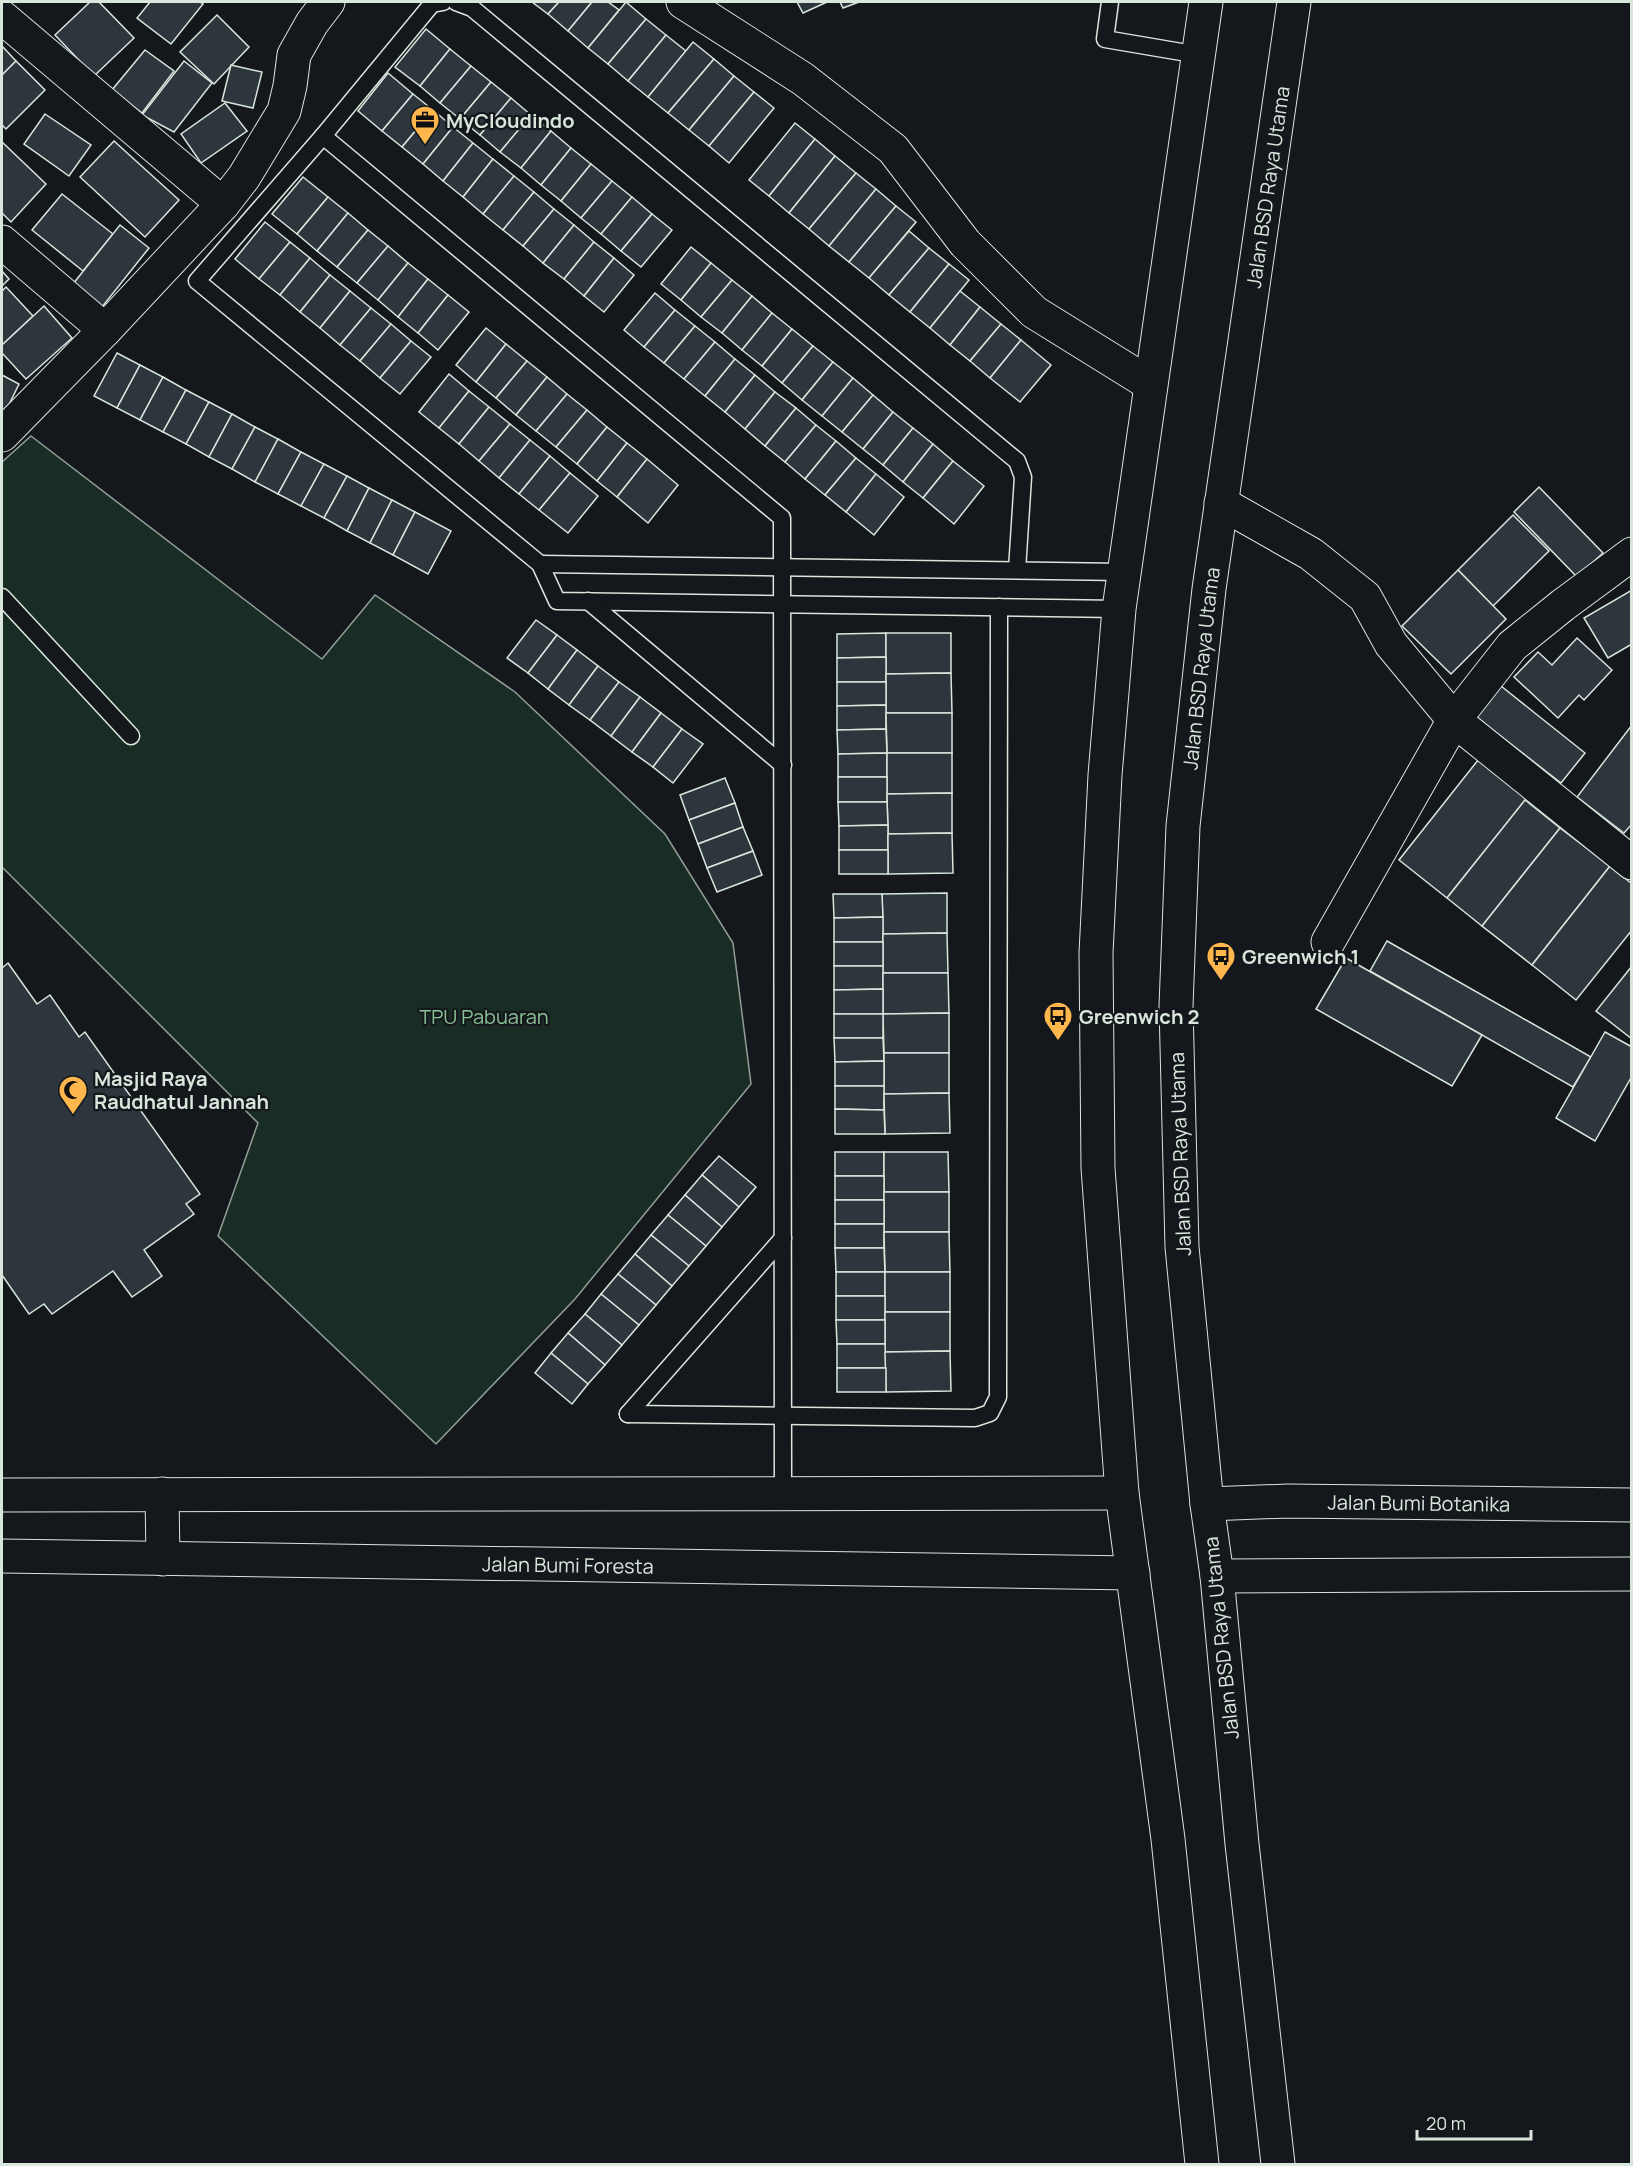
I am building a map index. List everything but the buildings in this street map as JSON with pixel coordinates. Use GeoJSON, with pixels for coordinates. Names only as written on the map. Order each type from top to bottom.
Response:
{"type":"FeatureCollection","features":[{"type":"Feature","properties":{"kind":"main road"},"geometry":{"type":"LineString","coordinates":[[2,435],[105,330],[223,204],[266,144],[284,111],[294,56],[312,23],[328,2]]}},
{"type":"Feature","properties":{"kind":"main road"},"geometry":{"type":"LineString","coordinates":[[683,2],[803,79],[893,149],[965,243],[1034,312],[1150,384]]}},
{"type":"Feature","properties":{"kind":"main road"},"geometry":{"type":"LineString","coordinates":[[1202,2164],[1168,1839],[1122,1493],[1098,1168],[1096,953],[1105,775],[1119,609],[1206,2]]}},
{"type":"Feature","properties":{"kind":"main road","name":"Jalan BSD Raya Utama"},"geometry":{"type":"LineString","coordinates":[[1278,2164],[1242,1844],[1217,1576],[1207,1504],[1182,1247],[1176,1006],[1183,826],[1221,502],[1294,2]]}},
{"type":"Feature","properties":{"kind":"main road"},"geometry":{"type":"LineString","coordinates":[[2,16],[223,204]]}},
{"type":"Feature","properties":{"kind":"main road"},"geometry":{"type":"LineString","coordinates":[[2,242],[105,330]]}},
{"type":"Feature","properties":{"kind":"main road"},"geometry":{"type":"LineString","coordinates":[[1221,502],[1311,554],[1365,597],[1391,644],[1454,720],[1632,863]]}},
{"type":"Feature","properties":{"kind":"main road"},"geometry":{"type":"LineString","coordinates":[[1328,942],[1454,720],[1512,646],[1632,554]]}},
{"type":"Feature","properties":{"kind":"main road"},"geometry":{"type":"LineString","coordinates":[[2,1495],[1122,1493]]}},
{"type":"Feature","properties":{"kind":"main road"},"geometry":{"type":"LineString","coordinates":[[162,1494],[164,1558]]}},
{"type":"Feature","properties":{"kind":"main road","name":"Jalan Bumi Botanika"},"geometry":{"type":"LineString","coordinates":[[1207,1504],[1288,1501],[1632,1505]]}},
{"type":"Feature","properties":{"kind":"main road","name":"Jalan Bumi Foresta"},"geometry":{"type":"LineString","coordinates":[[2,1556],[1132,1573]]}},
{"type":"Feature","properties":{"kind":"main road"},"geometry":{"type":"LineString","coordinates":[[1217,1576],[1632,1574]]}},
{"type":"Feature","properties":{"kind":"lane"},"geometry":{"type":"LineString","coordinates":[[443,2],[432,4],[323,136],[197,281],[540,564],[557,601],[1119,609]]}},
{"type":"Feature","properties":{"kind":"lane"},"geometry":{"type":"LineString","coordinates":[[456,2],[472,8],[1017,461],[1023,477],[1017,570]]}},
{"type":"Feature","properties":{"kind":"lane"},"geometry":{"type":"LineString","coordinates":[[1110,2],[1105,39],[1198,55]]}},
{"type":"Feature","properties":{"kind":"lane"},"geometry":{"type":"LineString","coordinates":[[323,136],[782,518],[783,1493]]}},
{"type":"Feature","properties":{"kind":"lane"},"geometry":{"type":"LineString","coordinates":[[540,564],[1124,572]]}},
{"type":"Feature","properties":{"kind":"lane"},"geometry":{"type":"LineString","coordinates":[[2,597],[131,736]]}},
{"type":"Feature","properties":{"kind":"lane"},"geometry":{"type":"LineString","coordinates":[[588,601],[783,765]]}},
{"type":"Feature","properties":{"kind":"lane"},"geometry":{"type":"LineString","coordinates":[[783,1238],[628,1414],[975,1418],[990,1413],[998,1397],[999,607]]}},
{"type":"Feature","properties":{"kind":"green space","name":"TPU Pabuaran"},"geometry":{"type":"Polygon","coordinates":[[[31,436],[322,659],[375,595],[515,692],[665,834],[733,943],[751,1084],[575,1299],[436,1444],[218,1236],[258,1123],[2,867],[2,462],[31,436]]]}},
{"type":"Feature","properties":{"kind":"place","name":"MyCloudindo"},"geometry":{"type":"Point","coordinates":[425,146]}},
{"type":"Feature","properties":{"kind":"place","name":"Greenwich 1"},"geometry":{"type":"Point","coordinates":[1221,982]}},
{"type":"Feature","properties":{"kind":"place","name":"Greenwich 2"},"geometry":{"type":"Point","coordinates":[1058,1042]}},
{"type":"Feature","properties":{"kind":"place","name":"Masjid Raya Raudhatul Jannah"},"geometry":{"type":"Point","coordinates":[73,1116]}}]}
